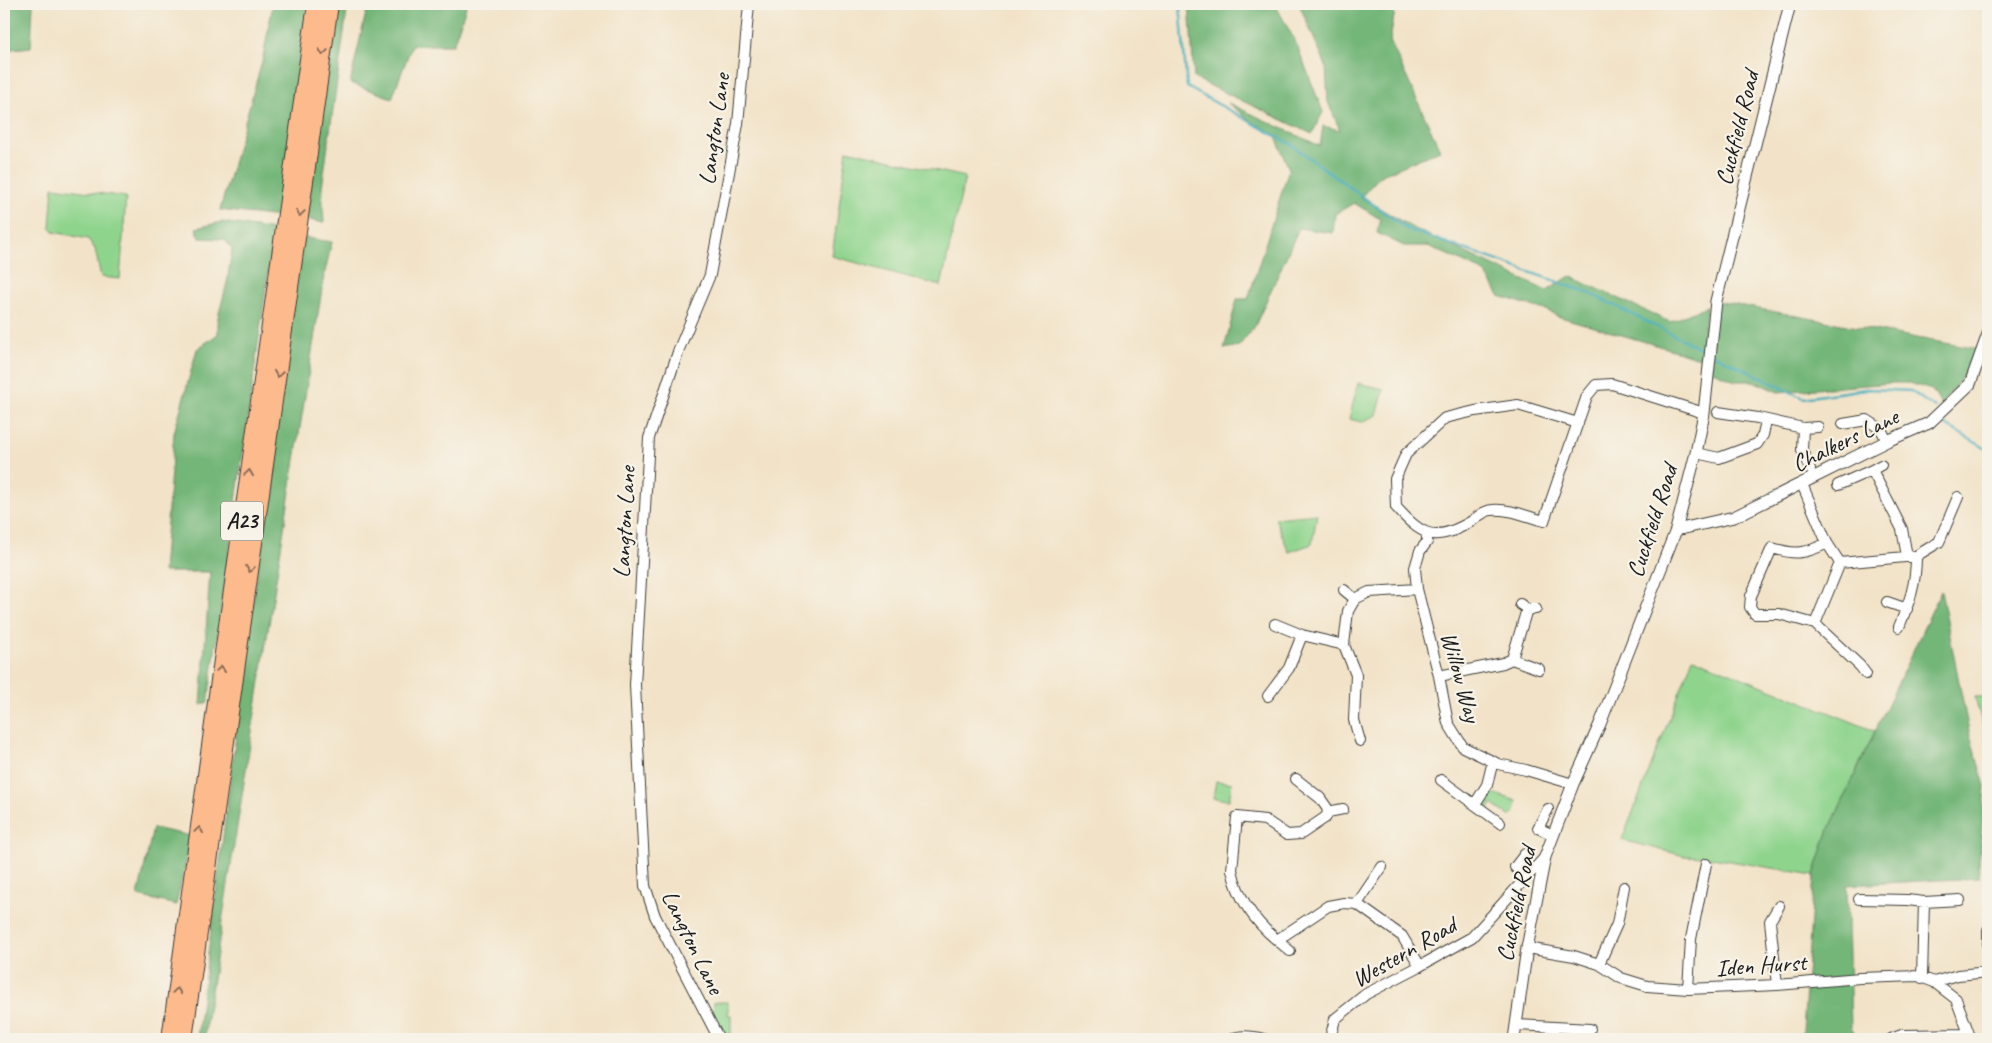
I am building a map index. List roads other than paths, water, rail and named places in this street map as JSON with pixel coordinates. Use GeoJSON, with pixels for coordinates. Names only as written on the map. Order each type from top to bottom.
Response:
{"type":"FeatureCollection","features":[{"type":"Feature","properties":{"kind":"highway","name":"A23"},"geometry":{"type":"LineString","coordinates":[[170,1039],[316,4]]}},
{"type":"Feature","properties":{"kind":"highway","name":"A23"},"geometry":{"type":"LineString","coordinates":[[184,1039],[330,4]]}},
{"type":"Feature","properties":{"kind":"street","name":"Langton Lane"},"geometry":{"type":"LineString","coordinates":[[719,1039],[655,916],[645,886],[635,685],[648,438],[679,349],[710,275],[738,124],[749,4]]}},
{"type":"Feature","properties":{"kind":"street","name":"Cuckfield Road"},"geometry":{"type":"LineString","coordinates":[[1514,1039],[1527,948],[1545,857],[1573,784],[1600,724],[1676,530],[1704,414],[1716,301],[1790,4]]}},
{"type":"Feature","properties":{"kind":"street","name":"Chalkers Lane"},"geometry":{"type":"LineString","coordinates":[[1676,530],[1734,516],[1887,441],[1929,423],[1970,384],[1988,334]]}},
{"type":"Feature","properties":{"kind":"street"},"geometry":{"type":"LineString","coordinates":[[1578,423],[1518,405],[1475,411],[1446,418],[1406,454],[1396,479],[1396,507],[1410,523],[1427,534],[1439,534],[1456,530],[1489,510],[1503,510],[1544,521],[1578,423],[1587,396],[1596,385],[1612,384],[1704,414]]}},
{"type":"Feature","properties":{"kind":"street"},"geometry":{"type":"LineString","coordinates":[[1718,412],[1803,428],[1818,427]]}},
{"type":"Feature","properties":{"kind":"street"},"geometry":{"type":"LineString","coordinates":[[1843,424],[1867,420],[1881,429],[1887,441]]}},
{"type":"Feature","properties":{"kind":"street"},"geometry":{"type":"LineString","coordinates":[[1696,453],[1719,458],[1757,444],[1763,435],[1766,421]]}},
{"type":"Feature","properties":{"kind":"street"},"geometry":{"type":"LineString","coordinates":[[1803,428],[1802,450],[1810,468]]}},
{"type":"Feature","properties":{"kind":"street"},"geometry":{"type":"LineString","coordinates":[[1838,485],[1877,467],[1912,556],[1916,577],[1899,627]]}},
{"type":"Feature","properties":{"kind":"street"},"geometry":{"type":"LineString","coordinates":[[1802,484],[1827,543],[1840,563]]}},
{"type":"Feature","properties":{"kind":"street"},"geometry":{"type":"LineString","coordinates":[[1840,563],[1912,556],[1939,542],[1958,497]]}},
{"type":"Feature","properties":{"kind":"street","name":"Willow Way"},"geometry":{"type":"LineString","coordinates":[[1427,534],[1427,542],[1420,551],[1415,568],[1416,589],[1439,676],[1448,723],[1463,747],[1492,761],[1573,784]]}},
{"type":"Feature","properties":{"kind":"street"},"geometry":{"type":"LineString","coordinates":[[1827,543],[1811,551],[1791,554],[1772,548],[1751,596],[1750,607],[1755,614],[1779,614],[1814,624],[1854,660],[1866,674]]}},
{"type":"Feature","properties":{"kind":"street"},"geometry":{"type":"LineString","coordinates":[[1814,624],[1840,563]]}},
{"type":"Feature","properties":{"kind":"street"},"geometry":{"type":"LineString","coordinates":[[1360,741],[1354,720],[1356,675],[1344,645],[1348,611],[1355,599],[1369,592],[1416,589]]}},
{"type":"Feature","properties":{"kind":"street"},"geometry":{"type":"LineString","coordinates":[[1344,590],[1355,599]]}},
{"type":"Feature","properties":{"kind":"street"},"geometry":{"type":"LineString","coordinates":[[1887,602],[1906,609]]}},
{"type":"Feature","properties":{"kind":"street"},"geometry":{"type":"LineString","coordinates":[[1512,659],[1528,608]]}},
{"type":"Feature","properties":{"kind":"street"},"geometry":{"type":"LineString","coordinates":[[1275,624],[1302,635],[1344,645]]}},
{"type":"Feature","properties":{"kind":"street"},"geometry":{"type":"LineString","coordinates":[[1268,696],[1289,668],[1302,635]]}},
{"type":"Feature","properties":{"kind":"street"},"geometry":{"type":"LineString","coordinates":[[1439,676],[1503,663],[1512,659],[1539,669]]}},
{"type":"Feature","properties":{"kind":"street"},"geometry":{"type":"LineString","coordinates":[[1475,804],[1487,785],[1492,761]]}},
{"type":"Feature","properties":{"kind":"street"},"geometry":{"type":"LineString","coordinates":[[1441,780],[1500,823]]}},
{"type":"Feature","properties":{"kind":"street"},"geometry":{"type":"LineString","coordinates":[[1297,783],[1323,802],[1328,812]]}},
{"type":"Feature","properties":{"kind":"street"},"geometry":{"type":"LineString","coordinates":[[1328,812],[1343,809]]}},
{"type":"Feature","properties":{"kind":"street"},"geometry":{"type":"LineString","coordinates":[[1548,809],[1538,828],[1553,835]]}},
{"type":"Feature","properties":{"kind":"street"},"geometry":{"type":"LineString","coordinates":[[1290,951],[1262,928],[1252,916],[1234,878],[1231,862],[1238,813],[1265,820],[1288,835],[1296,836],[1326,817],[1328,812]]}},
{"type":"Feature","properties":{"kind":"street"},"geometry":{"type":"LineString","coordinates":[[1525,854],[1515,867],[1526,876]]}},
{"type":"Feature","properties":{"kind":"street","name":"Western Road"},"geometry":{"type":"LineString","coordinates":[[1330,1039],[1335,1019],[1366,994],[1472,937],[1545,857]]}},
{"type":"Feature","properties":{"kind":"street"},"geometry":{"type":"LineString","coordinates":[[1688,989],[1691,939],[1706,864]]}},
{"type":"Feature","properties":{"kind":"street"},"geometry":{"type":"LineString","coordinates":[[1357,904],[1382,867]]}},
{"type":"Feature","properties":{"kind":"street"},"geometry":{"type":"LineString","coordinates":[[1599,964],[1617,924],[1624,887]]}},
{"type":"Feature","properties":{"kind":"street"},"geometry":{"type":"LineString","coordinates":[[1859,899],[1924,902],[1960,900]]}},
{"type":"Feature","properties":{"kind":"street"},"geometry":{"type":"LineString","coordinates":[[1922,978],[1924,902]]}},
{"type":"Feature","properties":{"kind":"street"},"geometry":{"type":"LineString","coordinates":[[1277,940],[1328,906],[1344,903],[1357,904],[1402,936],[1420,966]]}},
{"type":"Feature","properties":{"kind":"street"},"geometry":{"type":"LineString","coordinates":[[1777,985],[1770,921],[1779,906]]}},
{"type":"Feature","properties":{"kind":"street"},"geometry":{"type":"LineString","coordinates":[[1934,982],[1958,974],[1988,972],[1988,930]]}},
{"type":"Feature","properties":{"kind":"street","name":"Iden Hurst"},"geometry":{"type":"LineString","coordinates":[[1527,948],[1574,956],[1599,964],[1621,978],[1647,986],[1688,989],[1777,985],[1838,979],[1918,976],[1934,982],[1956,999],[1970,1036]]}},
{"type":"Feature","properties":{"kind":"street"},"geometry":{"type":"LineString","coordinates":[[1516,1025],[1590,1029]]}},
{"type":"Feature","properties":{"kind":"street"},"geometry":{"type":"LineString","coordinates":[[1891,1039],[1902,1034],[1970,1036]]}},
{"type":"Feature","properties":{"kind":"street"},"geometry":{"type":"LineString","coordinates":[[1232,1039],[1235,1037],[1265,1039]]}},
{"type":"Feature","properties":{"kind":"waterway"},"geometry":{"type":"LineString","coordinates":[[1180,4],[1187,87],[1289,143],[1407,229],[1589,293],[1708,352]]}},
{"type":"Feature","properties":{"kind":"waterway"},"geometry":{"type":"LineString","coordinates":[[1713,354],[1803,398],[1866,389],[1911,391],[1935,408]]}},
{"type":"Feature","properties":{"kind":"waterway"},"geometry":{"type":"LineString","coordinates":[[1939,421],[1988,450]]}}]}
